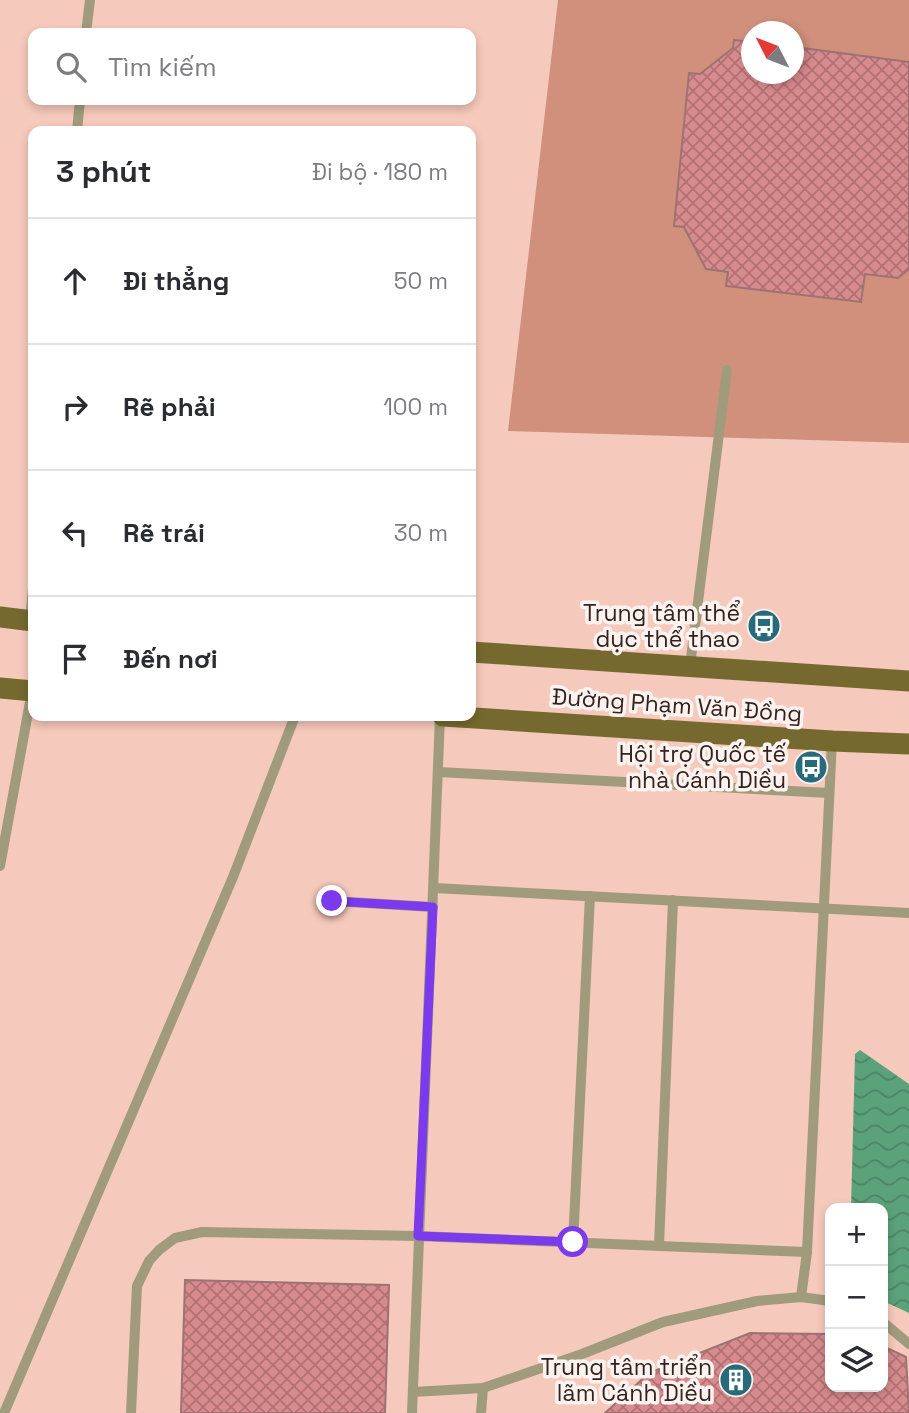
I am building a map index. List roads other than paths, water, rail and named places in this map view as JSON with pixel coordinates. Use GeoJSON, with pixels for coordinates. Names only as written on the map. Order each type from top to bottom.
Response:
{"type":"FeatureCollection","features":[{"type":"Feature","properties":{"kind":"main road"},"geometry":{"type":"LineString","coordinates":[[0,617],[28,620]]}},
{"type":"Feature","properties":{"kind":"main road","name":"Đường Phạm Văn Đồng"},"geometry":{"type":"LineString","coordinates":[[476,652],[909,681]]}},
{"type":"Feature","properties":{"kind":"main road"},"geometry":{"type":"LineString","coordinates":[[0,688],[28,691]]}},
{"type":"Feature","properties":{"kind":"main road","name":"Đường Phạm Văn Đồng"},"geometry":{"type":"LineString","coordinates":[[476,718],[909,744]]}},
{"type":"Feature","properties":{"kind":"lane"},"geometry":{"type":"LineString","coordinates":[[87,28],[90,0]]}},
{"type":"Feature","properties":{"kind":"lane"},"geometry":{"type":"LineString","coordinates":[[77,126],[80,105]]}},
{"type":"Feature","properties":{"kind":"lane"},"geometry":{"type":"LineString","coordinates":[[690,667],[727,370]]}},
{"type":"Feature","properties":{"kind":"lane"},"geometry":{"type":"LineString","coordinates":[[0,866],[28,718]]}},
{"type":"Feature","properties":{"kind":"lane"},"geometry":{"type":"LineString","coordinates":[[4,1413],[233,877],[293,721]]}},
{"type":"Feature","properties":{"kind":"lane"},"geometry":{"type":"LineString","coordinates":[[412,1413],[441,721]]}},
{"type":"Feature","properties":{"kind":"lane"},"geometry":{"type":"LineString","coordinates":[[801,1297],[807,1252],[832,741]]}},
{"type":"Feature","properties":{"kind":"lane"},"geometry":{"type":"LineString","coordinates":[[438,772],[829,793]]}},
{"type":"Feature","properties":{"kind":"lane"},"geometry":{"type":"LineString","coordinates":[[434,888],[909,914]]}},
{"type":"Feature","properties":{"kind":"lane"},"geometry":{"type":"LineString","coordinates":[[573,1242],[590,896]]}},
{"type":"Feature","properties":{"kind":"lane"},"geometry":{"type":"LineString","coordinates":[[659,1246],[673,900]]}},
{"type":"Feature","properties":{"kind":"lane"},"geometry":{"type":"LineString","coordinates":[[332,901],[433,907]]}},
{"type":"Feature","properties":{"kind":"lane"},"geometry":{"type":"LineString","coordinates":[[131,1413],[137,1286],[149,1261],[175,1238],[202,1232],[418,1236],[807,1252]]}},
{"type":"Feature","properties":{"kind":"lane"},"geometry":{"type":"LineString","coordinates":[[413,1392],[483,1388],[582,1354],[663,1322],[757,1301],[801,1297],[825,1300]]}},
{"type":"Feature","properties":{"kind":"lane"},"geometry":{"type":"LineString","coordinates":[[888,1326],[909,1344]]}},
{"type":"Feature","properties":{"kind":"lane"},"geometry":{"type":"LineString","coordinates":[[481,1413],[483,1388]]}},
{"type":"Feature","properties":{"kind":"water"},"geometry":{"type":"Polygon","coordinates":[[[860,1050],[909,1084],[909,1313],[888,1303],[888,1203],[851,1203],[855,1054],[860,1050]]]}},
{"type":"Feature","properties":{"kind":"place","name":"Trung tâm thể dục thể thao"},"geometry":{"type":"Point","coordinates":[764,626]}},
{"type":"Feature","properties":{"kind":"place","name":"Hội trợ Quốc tế nhà Cánh Diều"},"geometry":{"type":"Point","coordinates":[811,767]}},
{"type":"Feature","properties":{"kind":"place","name":"Trung tâm triển lãm Cánh Diều"},"geometry":{"type":"Point","coordinates":[736,1380]}}]}
